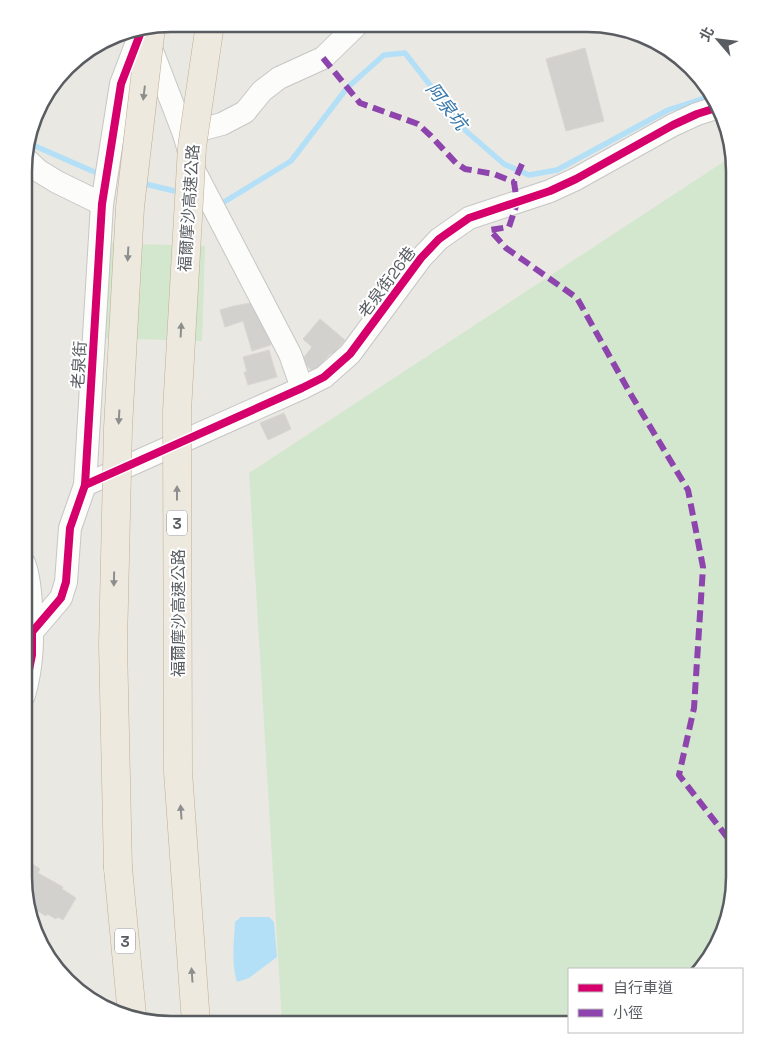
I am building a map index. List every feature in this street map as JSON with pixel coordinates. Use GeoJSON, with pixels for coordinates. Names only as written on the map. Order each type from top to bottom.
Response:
{"type":"FeatureCollection","features":[{"type":"Feature","properties":{"kind":"highway","name":"福爾摩沙高速公路"},"geometry":{"type":"LineString","coordinates":[[195,1016],[178,772],[177,411],[192,147],[209,33]]}},
{"type":"Feature","properties":{"kind":"highway","name":"3"},"geometry":{"type":"LineString","coordinates":[[132,1010],[118,868],[113,645],[118,428],[130,207],[151,34]]}},
{"type":"Feature","properties":{"kind":"highway"},"geometry":{"type":"LineString","coordinates":[[118,868],[119,1005]]}},
{"type":"Feature","properties":{"kind":"street"},"geometry":{"type":"LineString","coordinates":[[184,134],[222,124],[244,112],[262,91],[279,78],[323,58],[349,33]]}},
{"type":"Feature","properties":{"kind":"street"},"geometry":{"type":"LineString","coordinates":[[144,35],[184,134],[198,179],[290,354],[302,388]]}},
{"type":"Feature","properties":{"kind":"street","name":"老泉街"},"geometry":{"type":"LineString","coordinates":[[32,632],[61,598],[66,582],[70,528],[85,485],[102,204],[122,84],[139,36]]}},
{"type":"Feature","properties":{"kind":"street","name":"老泉街26巷"},"geometry":{"type":"LineString","coordinates":[[85,485],[324,377],[350,354],[421,258],[439,239],[469,218],[550,191],[673,125],[711,110]]}},
{"type":"Feature","properties":{"kind":"street"},"geometry":{"type":"LineString","coordinates":[[33,165],[58,182],[102,204]]}},
{"type":"Feature","properties":{"kind":"street"},"geometry":{"type":"LineString","coordinates":[[32,632],[32,655]]}},
{"type":"Feature","properties":{"kind":"green space"},"geometry":{"type":"Polygon","coordinates":[[[725,161],[725,886],[723,904],[711,938],[691,968],[568,968],[568,1016],[282,1016],[249,473],[725,161]]]}},
{"type":"Feature","properties":{"kind":"green space"},"geometry":{"type":"Polygon","coordinates":[[[103,243],[205,246],[202,341],[100,338],[103,243]]]}},
{"type":"Feature","properties":{"kind":"water"},"geometry":{"type":"Polygon","coordinates":[[[241,917],[269,917],[274,922],[277,957],[249,978],[237,982],[233,960],[234,937],[235,922],[241,917]]]}},
{"type":"Feature","properties":{"kind":"building"},"geometry":{"type":"Polygon","coordinates":[[[585,48],[604,121],[566,131],[546,59],[585,48]]]}},
{"type":"Feature","properties":{"kind":"building"},"geometry":{"type":"Polygon","coordinates":[[[256,302],[263,315],[271,345],[252,351],[243,321],[225,327],[220,310],[256,302]]]}},
{"type":"Feature","properties":{"kind":"building"},"geometry":{"type":"Polygon","coordinates":[[[320,319],[345,340],[314,372],[301,361],[312,347],[303,339],[320,319]]]}},
{"type":"Feature","properties":{"kind":"building"},"geometry":{"type":"Polygon","coordinates":[[[269,350],[277,377],[248,385],[244,372],[247,372],[243,357],[269,350]]]}},
{"type":"Feature","properties":{"kind":"building"},"geometry":{"type":"Polygon","coordinates":[[[284,413],[291,429],[268,440],[260,423],[284,413]]]}},
{"type":"Feature","properties":{"kind":"building"},"geometry":{"type":"Polygon","coordinates":[[[32,864],[40,869],[38,873],[63,887],[62,889],[76,898],[63,920],[58,917],[56,919],[47,914],[46,916],[37,911],[35,904],[32,864]]]}},
{"type":"Feature","properties":{"kind":"waterway","name":"阿泉坑"},"geometry":{"type":"LineString","coordinates":[[224,202],[291,161],[347,88],[384,55],[405,53],[466,131],[504,164],[529,175],[557,170],[668,110],[704,98]]}},
{"type":"Feature","properties":{"kind":"waterway","name":"阿泉坑"},"geometry":{"type":"LineString","coordinates":[[35,146],[99,174]]}},
{"type":"Feature","properties":{"kind":"waterway","name":"阿泉坑"},"geometry":{"type":"LineString","coordinates":[[141,183],[183,193]]}},
{"type":"Feature","properties":{"kind":"marked path"},"geometry":{"type":"LineString","coordinates":[[323,58],[360,103],[418,124],[456,163],[465,169],[494,174],[514,182]]}},
{"type":"Feature","properties":{"kind":"marked path"},"geometry":{"type":"LineString","coordinates":[[522,164],[514,182],[517,203],[509,227],[490,230],[506,248],[577,298],[630,393],[688,490],[703,567],[694,708],[679,775],[725,834]]}},
{"type":"Feature","properties":{"kind":"cycle path"},"geometry":{"type":"LineString","coordinates":[[32,632],[61,598],[66,582],[70,528],[85,485],[102,204],[121,84],[139,36]]}},
{"type":"Feature","properties":{"kind":"cycle path"},"geometry":{"type":"LineString","coordinates":[[85,485],[324,377],[350,354],[421,258],[439,239],[469,218],[550,191],[576,179],[673,125],[711,110]]}},
{"type":"Feature","properties":{"kind":"cycle path"},"geometry":{"type":"LineString","coordinates":[[32,632],[32,655]]}}]}
